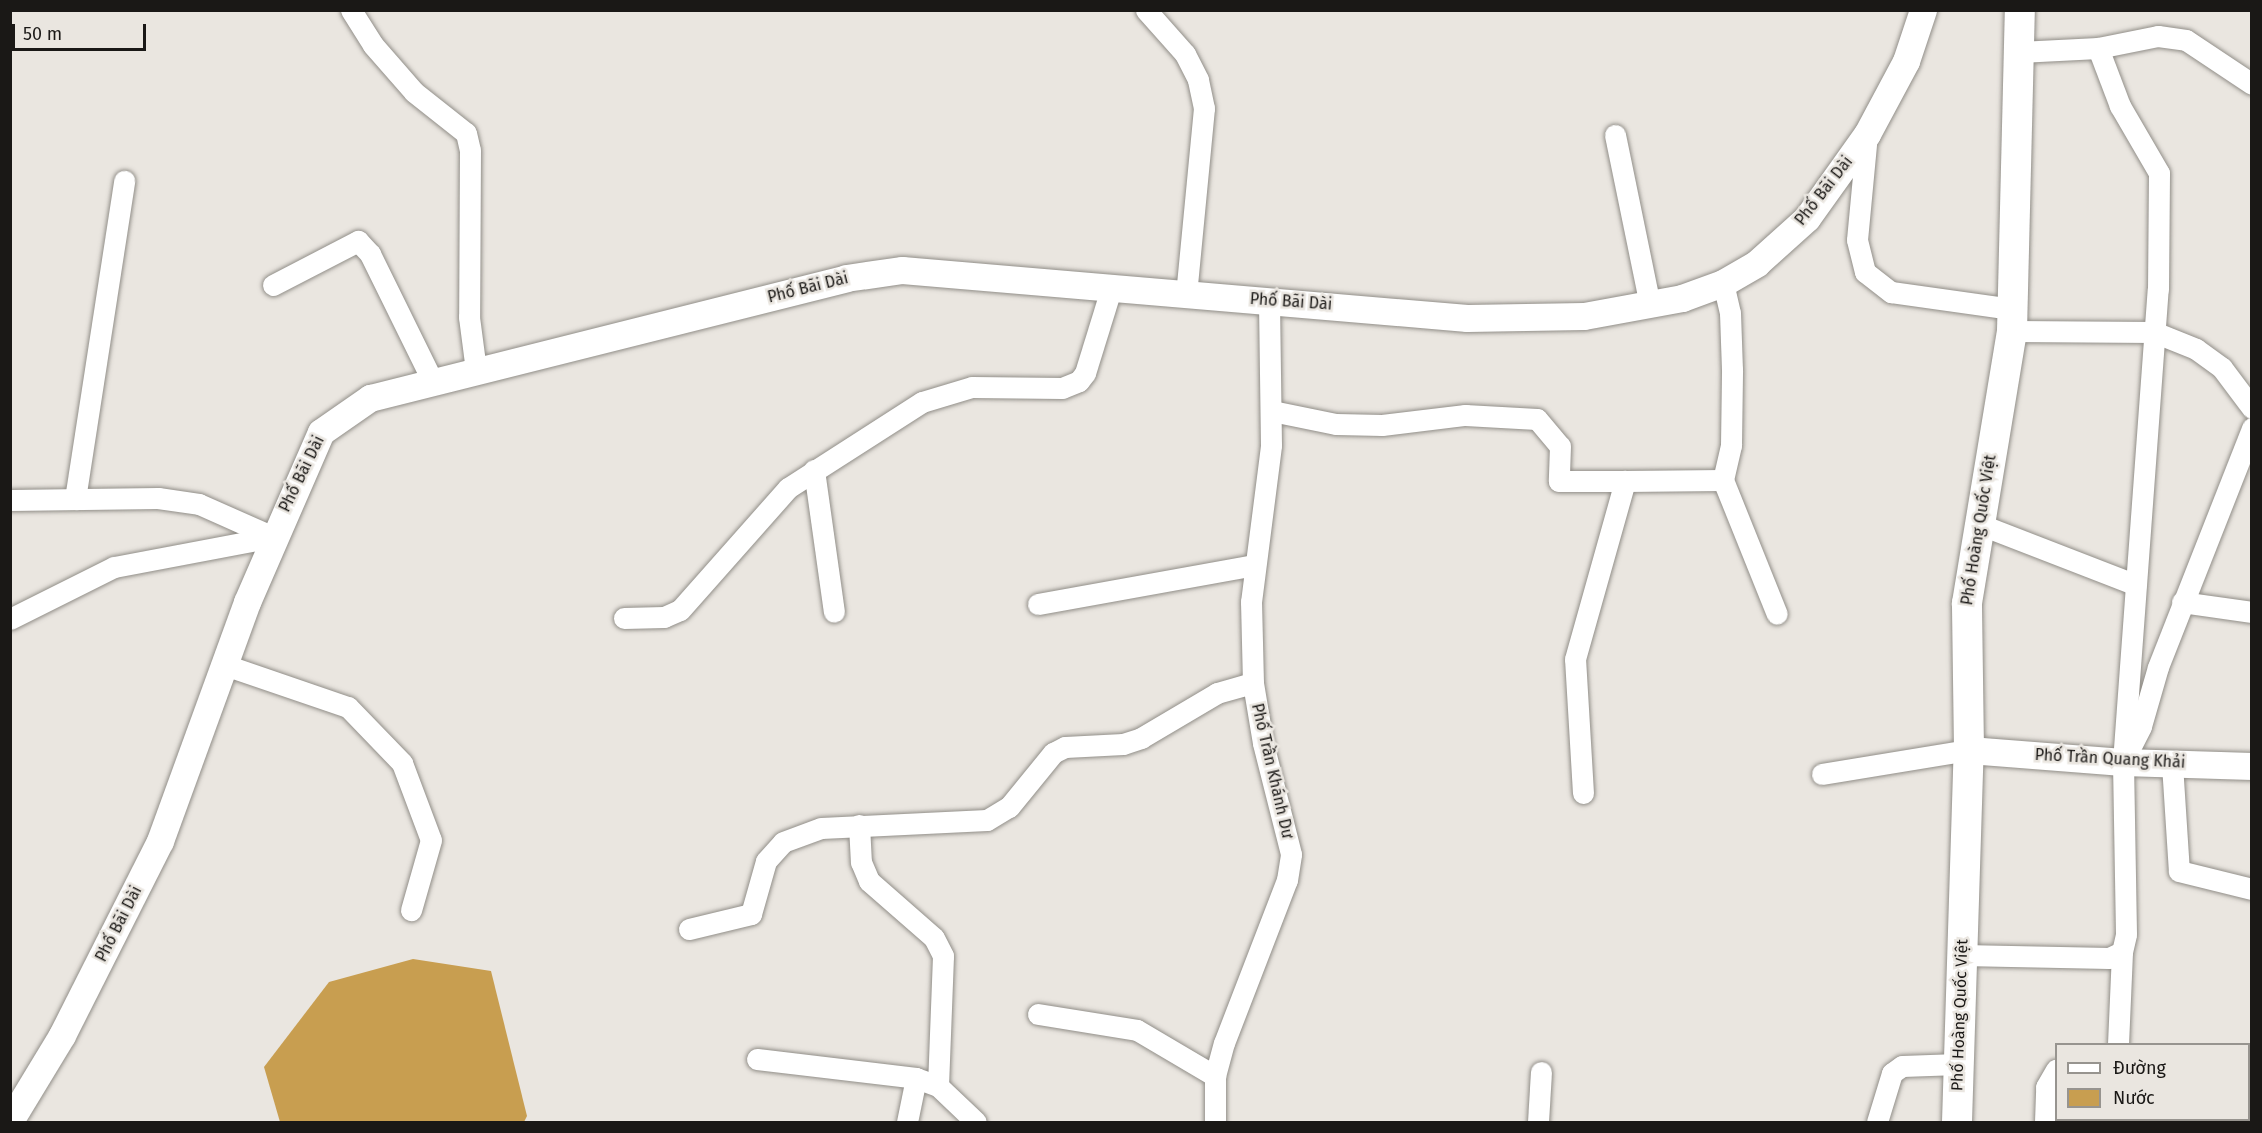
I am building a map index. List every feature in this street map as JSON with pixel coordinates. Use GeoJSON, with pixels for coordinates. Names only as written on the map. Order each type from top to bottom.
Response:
{"type":"FeatureCollection","features":[{"type":"Feature","properties":{"kind":"main road","name":"Phố Hoàng Quốc Việt"},"geometry":{"type":"LineString","coordinates":[[1957,1122],[1969,750],[1967,603],[2012,320],[2020,10]]}},
{"type":"Feature","properties":{"kind":"street"},"geometry":{"type":"LineString","coordinates":[[351,10],[373,45],[414,92],[466,133],[470,150],[469,317],[476,370]]}},
{"type":"Feature","properties":{"kind":"street"},"geometry":{"type":"LineString","coordinates":[[1146,10],[1189,60],[1204,108],[1186,295]]}},
{"type":"Feature","properties":{"kind":"street","name":"Phố Bãi Dài"},"geometry":{"type":"LineString","coordinates":[[10,1122],[62,1035],[160,841],[273,537],[321,432],[370,398],[874,273],[941,271],[1111,289],[1269,300],[1467,318],[1584,316],[1650,305],[1723,283],[1757,263],[1807,218],[1867,134],[1906,61],[1923,10]]}},
{"type":"Feature","properties":{"kind":"street"},"geometry":{"type":"LineString","coordinates":[[2019,52],[2098,48],[2158,36],[2186,40],[2252,84]]}},
{"type":"Feature","properties":{"kind":"street"},"geometry":{"type":"LineString","coordinates":[[2098,48],[2104,72],[2120,106],[2159,173],[2154,332],[2123,762],[2126,934],[2122,952],[2118,1043]]}},
{"type":"Feature","properties":{"kind":"street"},"geometry":{"type":"LineString","coordinates":[[1867,134],[1857,240],[1865,272],[1891,291],[2012,320],[2154,332],[2196,349],[2222,369],[2252,408]]}},
{"type":"Feature","properties":{"kind":"street"},"geometry":{"type":"LineString","coordinates":[[1615,135],[1650,305]]}},
{"type":"Feature","properties":{"kind":"street"},"geometry":{"type":"LineString","coordinates":[[75,499],[124,182]]}},
{"type":"Feature","properties":{"kind":"street"},"geometry":{"type":"LineString","coordinates":[[273,285],[358,241],[379,272],[433,382]]}},
{"type":"Feature","properties":{"kind":"street"},"geometry":{"type":"LineString","coordinates":[[1723,283],[1730,313],[1732,370],[1731,445],[1723,480],[1777,614]]}},
{"type":"Feature","properties":{"kind":"street"},"geometry":{"type":"LineString","coordinates":[[624,618],[664,617],[680,610],[776,500],[814,470],[922,402],[952,390],[1062,388],[1079,381],[1085,373],[1111,289]]}},
{"type":"Feature","properties":{"kind":"street","name":"Phố Trần Khánh Dư"},"geometry":{"type":"LineString","coordinates":[[1215,1122],[1215,1076],[1224,1043],[1287,880],[1291,854],[1263,743],[1253,683],[1251,602],[1272,411],[1269,300]]}},
{"type":"Feature","properties":{"kind":"street"},"geometry":{"type":"LineString","coordinates":[[1272,411],[1336,424],[1371,425],[1465,415],[1537,419],[1560,446],[1559,481],[1723,480]]}},
{"type":"Feature","properties":{"kind":"street"},"geometry":{"type":"LineString","coordinates":[[2123,762],[2141,726],[2182,602],[2252,428]]}},
{"type":"Feature","properties":{"kind":"street"},"geometry":{"type":"LineString","coordinates":[[814,470],[834,612]]}},
{"type":"Feature","properties":{"kind":"street"},"geometry":{"type":"LineString","coordinates":[[1583,793],[1575,659],[1625,481]]}},
{"type":"Feature","properties":{"kind":"street"},"geometry":{"type":"LineString","coordinates":[[10,500],[159,498],[200,504],[273,537]]}},
{"type":"Feature","properties":{"kind":"street"},"geometry":{"type":"LineString","coordinates":[[1979,524],[2136,585]]}},
{"type":"Feature","properties":{"kind":"street"},"geometry":{"type":"LineString","coordinates":[[10,619],[114,567],[273,537]]}},
{"type":"Feature","properties":{"kind":"street"},"geometry":{"type":"LineString","coordinates":[[1038,604],[1255,565]]}},
{"type":"Feature","properties":{"kind":"street"},"geometry":{"type":"LineString","coordinates":[[2182,602],[2252,612]]}},
{"type":"Feature","properties":{"kind":"street"},"geometry":{"type":"LineString","coordinates":[[225,665],[348,706],[402,763],[431,840],[411,910]]}},
{"type":"Feature","properties":{"kind":"street"},"geometry":{"type":"LineString","coordinates":[[689,929],[751,914],[766,861],[775,848],[821,828],[987,820],[1009,807],[1053,753],[1065,747],[1123,744],[1141,738],[1217,693],[1253,683]]}},
{"type":"Feature","properties":{"kind":"street"},"geometry":{"type":"LineString","coordinates":[[1822,774],[1969,750]]}},
{"type":"Feature","properties":{"kind":"street","name":"Phố Trần Quang Khải"},"geometry":{"type":"LineString","coordinates":[[1969,750],[2123,762],[2252,766]]}},
{"type":"Feature","properties":{"kind":"street"},"geometry":{"type":"LineString","coordinates":[[2172,764],[2180,871],[2252,890]]}},
{"type":"Feature","properties":{"kind":"street"},"geometry":{"type":"LineString","coordinates":[[859,825],[861,862],[869,881],[934,938],[943,956],[938,1086]]}},
{"type":"Feature","properties":{"kind":"street"},"geometry":{"type":"LineString","coordinates":[[1962,955],[2109,958],[2122,952]]}},
{"type":"Feature","properties":{"kind":"street"},"geometry":{"type":"LineString","coordinates":[[1038,1014],[1137,1030],[1215,1076]]}},
{"type":"Feature","properties":{"kind":"street"},"geometry":{"type":"LineString","coordinates":[[757,1059],[916,1078],[938,1086],[976,1122]]}},
{"type":"Feature","properties":{"kind":"street"},"geometry":{"type":"LineString","coordinates":[[1877,1122],[1892,1073],[1897,1070],[1958,1064]]}},
{"type":"Feature","properties":{"kind":"street"},"geometry":{"type":"LineString","coordinates":[[1539,1122],[1541,1072]]}},
{"type":"Feature","properties":{"kind":"street"},"geometry":{"type":"LineString","coordinates":[[2044,1122],[2046,1087],[2055,1073]]}},
{"type":"Feature","properties":{"kind":"street"},"geometry":{"type":"LineString","coordinates":[[908,1122],[916,1078]]}},
{"type":"Feature","properties":{"kind":"water"},"geometry":{"type":"Polygon","coordinates":[[[413,959],[491,971],[527,1116],[524,1122],[280,1122],[264,1067],[329,982],[413,959]]]}}]}
